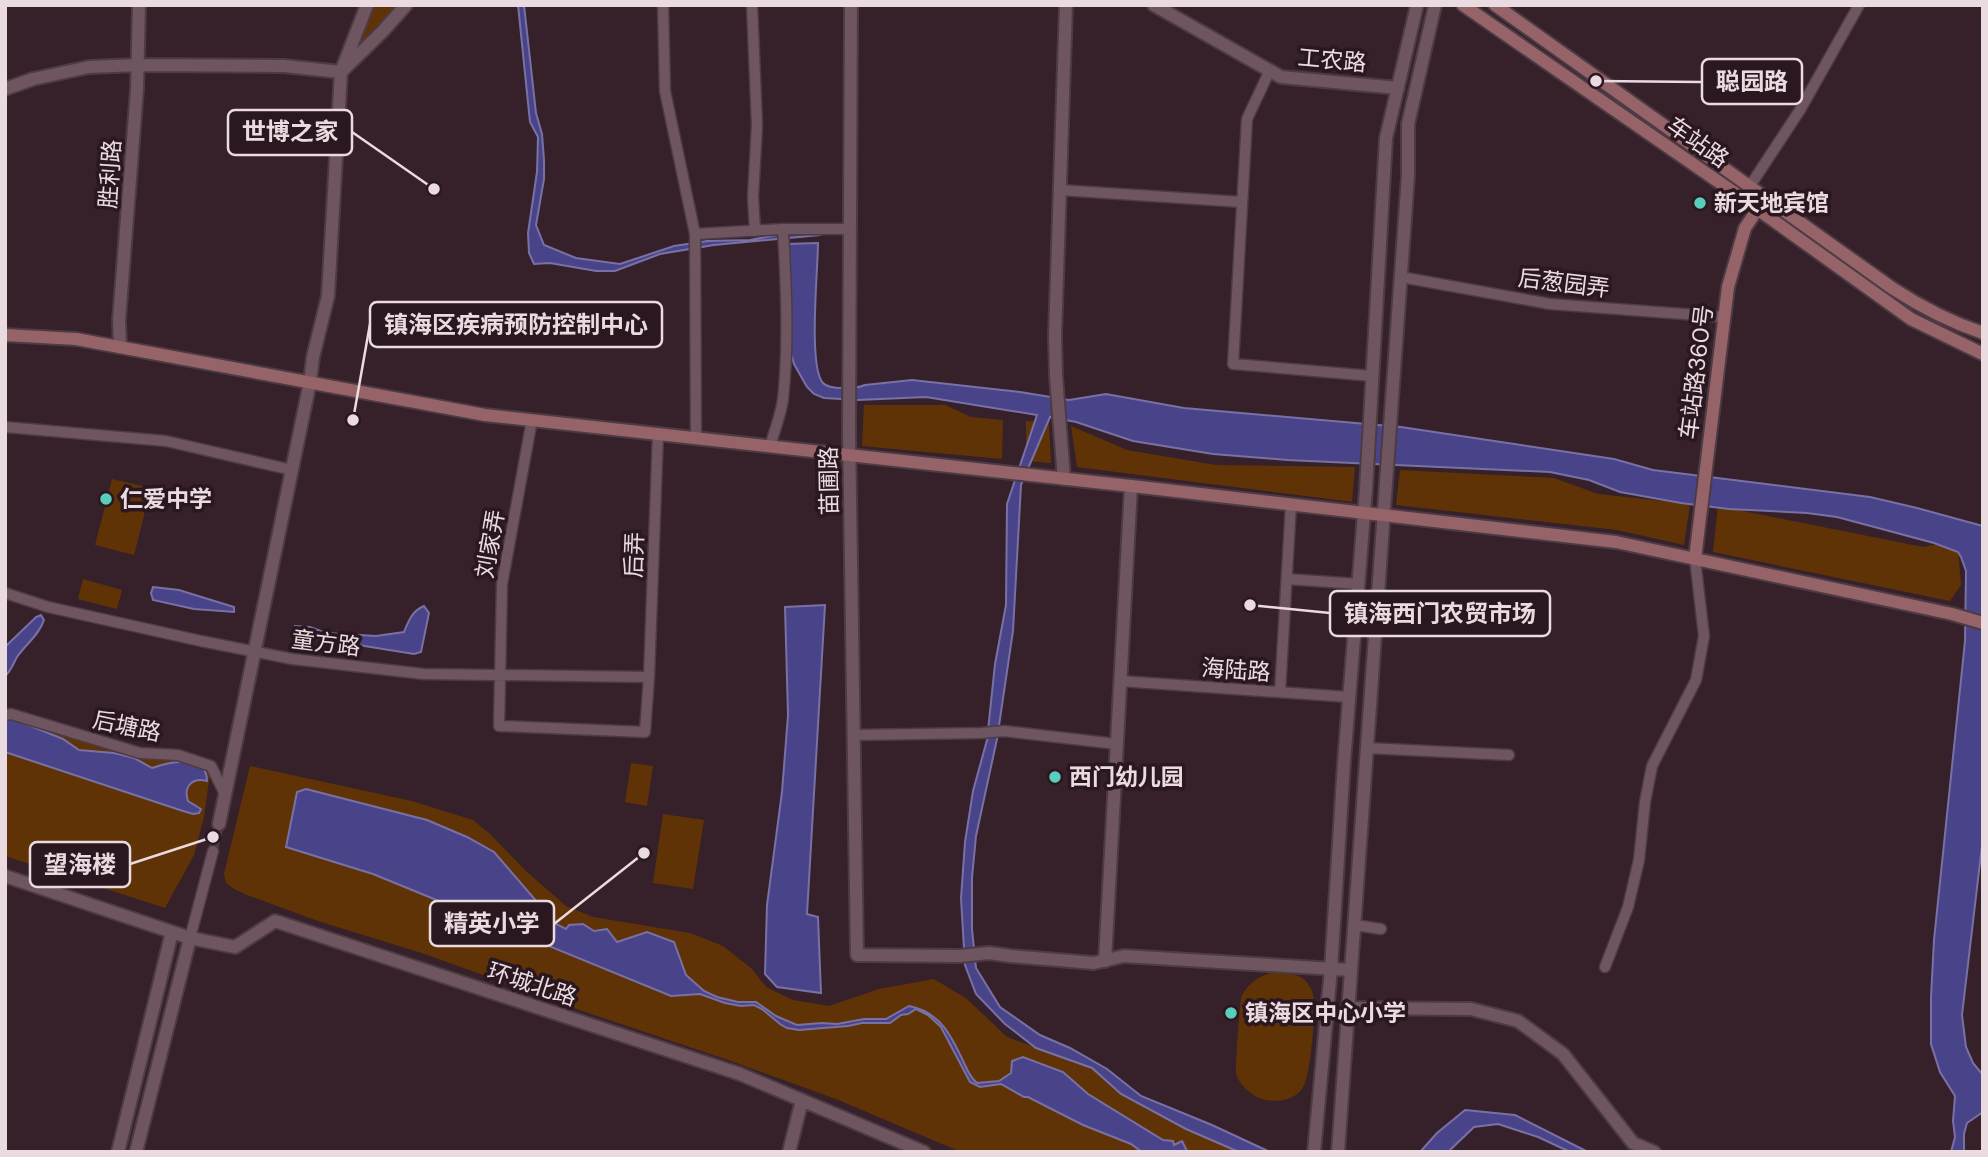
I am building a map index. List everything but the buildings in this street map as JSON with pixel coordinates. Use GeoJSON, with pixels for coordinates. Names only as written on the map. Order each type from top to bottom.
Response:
{"type":"FeatureCollection","features":[{"type":"Feature","properties":{"kind":"main road","name":"车站路"},"geometry":{"type":"LineString","coordinates":[[1463,5],[1742,198],[1910,319],[1983,354]]}},
{"type":"Feature","properties":{"kind":"main road","name":"车站路"},"geometry":{"type":"LineString","coordinates":[[1495,5],[1922,308],[1983,333]]}},
{"type":"Feature","properties":{"kind":"main road","name":"车站路360号"},"geometry":{"type":"LineString","coordinates":[[1695,559],[1728,287],[1745,228],[1765,198]]}},
{"type":"Feature","properties":{"kind":"main road"},"geometry":{"type":"LineString","coordinates":[[5,335],[76,338],[485,415],[1616,542],[1952,614],[1983,623]]}},
{"type":"Feature","properties":{"kind":"street","name":"胜利路"},"geometry":{"type":"LineString","coordinates":[[120,347],[119,320],[138,65],[139,5]]}},
{"type":"Feature","properties":{"kind":"street"},"geometry":{"type":"LineString","coordinates":[[219,824],[310,383],[313,357],[328,296],[341,72],[367,5]]}},
{"type":"Feature","properties":{"kind":"street"},"geometry":{"type":"LineString","coordinates":[[341,72],[406,5]]}},
{"type":"Feature","properties":{"kind":"street"},"geometry":{"type":"LineString","coordinates":[[663,5],[665,91],[695,234],[696,438]]}},
{"type":"Feature","properties":{"kind":"street"},"geometry":{"type":"LineString","coordinates":[[752,5],[757,125],[752,197],[755,230]]}},
{"type":"Feature","properties":{"kind":"street","name":"苗圃路"},"geometry":{"type":"LineString","coordinates":[[851,5],[850,456],[857,955],[960,956],[989,953],[1094,963],[1105,961]]}},
{"type":"Feature","properties":{"kind":"street"},"geometry":{"type":"LineString","coordinates":[[1064,479],[1055,336],[1066,5]]}},
{"type":"Feature","properties":{"kind":"street","name":"工农路"},"geometry":{"type":"LineString","coordinates":[[1154,5],[1281,77],[1398,88]]}},
{"type":"Feature","properties":{"kind":"street"},"geometry":{"type":"LineString","coordinates":[[1314,1152],[1331,969],[1359,584],[1386,138],[1417,5]]}},
{"type":"Feature","properties":{"kind":"street"},"geometry":{"type":"LineString","coordinates":[[1338,1152],[1408,176],[1408,124],[1435,5]]}},
{"type":"Feature","properties":{"kind":"street"},"geometry":{"type":"LineString","coordinates":[[1742,198],[1800,110],[1859,5]]}},
{"type":"Feature","properties":{"kind":"street"},"geometry":{"type":"LineString","coordinates":[[5,89],[33,79],[89,67],[284,66],[341,72]]}},
{"type":"Feature","properties":{"kind":"street"},"geometry":{"type":"LineString","coordinates":[[1270,70],[1247,119],[1233,363],[1373,376]]}},
{"type":"Feature","properties":{"kind":"street"},"geometry":{"type":"LineString","coordinates":[[1060,190],[1242,202]]}},
{"type":"Feature","properties":{"kind":"street"},"geometry":{"type":"LineString","coordinates":[[695,234],[783,229],[850,229]]}},
{"type":"Feature","properties":{"kind":"street"},"geometry":{"type":"LineString","coordinates":[[770,447],[783,401],[783,229]]}},
{"type":"Feature","properties":{"kind":"street","name":"后葱园弄"},"geometry":{"type":"LineString","coordinates":[[1401,278],[1550,304],[1724,317]]}},
{"type":"Feature","properties":{"kind":"street","name":"刘家弄"},"geometry":{"type":"LineString","coordinates":[[532,420],[502,584],[499,726],[645,732],[649,677]]}},
{"type":"Feature","properties":{"kind":"street"},"geometry":{"type":"LineString","coordinates":[[5,427],[166,441],[292,470]]}},
{"type":"Feature","properties":{"kind":"street","name":"后弄"},"geometry":{"type":"LineString","coordinates":[[649,677],[658,434]]}},
{"type":"Feature","properties":{"kind":"street"},"geometry":{"type":"LineString","coordinates":[[1131,486],[1105,961],[1124,956],[1351,970]]}},
{"type":"Feature","properties":{"kind":"street"},"geometry":{"type":"LineString","coordinates":[[1280,692],[1291,504]]}},
{"type":"Feature","properties":{"kind":"street"},"geometry":{"type":"LineString","coordinates":[[1605,967],[1628,907],[1639,860],[1652,766],[1696,680],[1704,636],[1695,559]]}},
{"type":"Feature","properties":{"kind":"street"},"geometry":{"type":"LineString","coordinates":[[1287,579],[1359,584]]}},
{"type":"Feature","properties":{"kind":"street","name":"童方路"},"geometry":{"type":"LineString","coordinates":[[5,593],[48,607],[292,659],[424,674],[649,677]]}},
{"type":"Feature","properties":{"kind":"street","name":"海陆路"},"geometry":{"type":"LineString","coordinates":[[1120,681],[1349,697]]}},
{"type":"Feature","properties":{"kind":"street","name":"后塘路"},"geometry":{"type":"LineString","coordinates":[[5,715],[11,714],[141,753],[178,755],[211,766],[225,794]]}},
{"type":"Feature","properties":{"kind":"street"},"geometry":{"type":"LineString","coordinates":[[854,735],[1004,731],[1117,744]]}},
{"type":"Feature","properties":{"kind":"street"},"geometry":{"type":"LineString","coordinates":[[1367,748],[1509,755]]}},
{"type":"Feature","properties":{"kind":"street"},"geometry":{"type":"LineString","coordinates":[[136,1152],[213,850]]}},
{"type":"Feature","properties":{"kind":"street","name":"环城北路"},"geometry":{"type":"LineString","coordinates":[[5,876],[190,938],[235,947],[275,921],[740,1074],[924,1152]]}},
{"type":"Feature","properties":{"kind":"street"},"geometry":{"type":"LineString","coordinates":[[1354,925],[1381,929]]}},
{"type":"Feature","properties":{"kind":"street"},"geometry":{"type":"LineString","coordinates":[[118,1152],[172,932]]}},
{"type":"Feature","properties":{"kind":"street"},"geometry":{"type":"LineString","coordinates":[[1348,1008],[1471,1009],[1518,1021],[1563,1054],[1633,1143],[1654,1152]]}},
{"type":"Feature","properties":{"kind":"street"},"geometry":{"type":"LineString","coordinates":[[789,1152],[802,1100]]}},
{"type":"Feature","properties":{"kind":"shaded area"},"geometry":{"type":"Polygon","coordinates":[[[367,5],[405,5],[341,72],[367,5]]]}},
{"type":"Feature","properties":{"kind":"shaded area"},"geometry":{"type":"Polygon","coordinates":[[[518,5],[524,5],[536,113],[542,134],[544,179],[536,225],[544,245],[576,258],[620,264],[674,246],[707,241],[750,240],[825,226],[820,235],[714,245],[660,254],[615,271],[596,271],[550,263],[534,264],[529,253],[528,233],[537,172],[538,137],[530,122],[518,5]]]}},
{"type":"Feature","properties":{"kind":"shaded area"},"geometry":{"type":"Polygon","coordinates":[[[818,243],[816,358],[818,373],[823,383],[831,387],[849,388],[912,380],[1069,400],[1106,394],[1184,408],[1401,427],[1614,459],[1653,470],[1870,497],[1983,526],[1983,837],[1962,1015],[1966,1047],[1973,1063],[1983,1075],[1983,1112],[1967,1123],[1964,1152],[1951,1152],[1955,1137],[1955,1096],[1940,1072],[1931,1044],[1934,940],[1965,641],[1966,571],[1958,552],[1837,517],[1681,503],[1620,492],[1589,480],[1550,472],[1213,454],[1133,441],[1076,422],[1050,417],[1021,485],[1013,631],[997,739],[976,836],[972,878],[972,929],[976,968],[1000,1007],[1040,1035],[1107,1069],[1141,1096],[1270,1152],[1239,1152],[1186,1129],[1121,1094],[1092,1068],[1036,1048],[1005,1024],[976,994],[965,965],[961,898],[965,842],[973,791],[987,740],[995,664],[1006,605],[1007,504],[1037,415],[926,397],[858,400],[824,398],[814,394],[794,364],[786,336],[785,244],[818,243]]]}},
{"type":"Feature","properties":{"kind":"shaded area"},"geometry":{"type":"Polygon","coordinates":[[[864,405],[945,405],[971,417],[1003,420],[1002,459],[862,446],[864,405]]]}},
{"type":"Feature","properties":{"kind":"shaded area"},"geometry":{"type":"Polygon","coordinates":[[[1026,421],[1049,422],[1051,463],[1026,461],[1026,421]]]}},
{"type":"Feature","properties":{"kind":"shaded area"},"geometry":{"type":"Polygon","coordinates":[[[1071,426],[1127,450],[1216,465],[1355,467],[1352,502],[1077,467],[1071,426]]]}},
{"type":"Feature","properties":{"kind":"shaded area"},"geometry":{"type":"Polygon","coordinates":[[[1400,470],[1554,478],[1598,494],[1690,504],[1684,545],[1617,530],[1396,505],[1400,470]]]}},
{"type":"Feature","properties":{"kind":"shaded area"},"geometry":{"type":"Polygon","coordinates":[[[112,479],[151,488],[134,555],[95,545],[112,479]]]}},
{"type":"Feature","properties":{"kind":"shaded area"},"geometry":{"type":"Polygon","coordinates":[[[1718,506],[1923,547],[1943,543],[1958,549],[1961,585],[1950,601],[1713,552],[1718,506]]]}},
{"type":"Feature","properties":{"kind":"shaded area"},"geometry":{"type":"Polygon","coordinates":[[[83,579],[122,590],[117,609],[78,599],[83,579]]]}},
{"type":"Feature","properties":{"kind":"shaded area"},"geometry":{"type":"Polygon","coordinates":[[[153,587],[179,590],[234,607],[234,612],[194,609],[153,600],[153,587]]]}},
{"type":"Feature","properties":{"kind":"shaded area"},"geometry":{"type":"Polygon","coordinates":[[[825,605],[807,914],[818,917],[821,993],[777,987],[765,974],[767,905],[782,792],[788,715],[785,607],[825,605]]]}},
{"type":"Feature","properties":{"kind":"shaded area"},"geometry":{"type":"Polygon","coordinates":[[[424,606],[429,613],[421,652],[414,654],[296,635],[294,630],[295,626],[310,627],[326,633],[376,636],[404,632],[414,613],[424,606]]]}},
{"type":"Feature","properties":{"kind":"shaded area"},"geometry":{"type":"Polygon","coordinates":[[[41,615],[44,620],[39,630],[5,676],[5,647],[41,615]]]}},
{"type":"Feature","properties":{"kind":"shaded area"},"geometry":{"type":"Polygon","coordinates":[[[5,715],[140,753],[178,755],[211,766],[204,817],[194,855],[165,908],[5,856],[5,715]]]}},
{"type":"Feature","properties":{"kind":"shaded area"},"geometry":{"type":"Polygon","coordinates":[[[11,718],[63,739],[79,750],[114,753],[134,758],[152,768],[177,762],[201,766],[207,781],[197,780],[190,784],[187,796],[188,801],[201,809],[199,813],[193,814],[5,752],[5,722],[11,718]]]}},
{"type":"Feature","properties":{"kind":"shaded area"},"geometry":{"type":"Polygon","coordinates":[[[631,763],[653,766],[647,806],[625,802],[631,763]]]}},
{"type":"Feature","properties":{"kind":"shaded area"},"geometry":{"type":"Polygon","coordinates":[[[250,766],[412,801],[473,820],[566,906],[593,917],[690,933],[723,946],[752,969],[766,987],[793,1000],[829,1006],[879,989],[934,979],[967,999],[1007,1037],[1092,1068],[1121,1094],[1186,1129],[1239,1152],[961,1152],[836,1099],[725,1059],[247,895],[226,883],[224,874],[250,766]]]}},
{"type":"Feature","properties":{"kind":"shaded area"},"geometry":{"type":"Polygon","coordinates":[[[306,789],[427,820],[467,837],[494,852],[556,924],[566,929],[569,925],[583,924],[594,931],[607,929],[617,942],[647,932],[674,942],[686,975],[704,991],[717,997],[738,1002],[756,1002],[776,1016],[797,1025],[886,1019],[909,1006],[920,1009],[937,1020],[944,1027],[977,1083],[999,1081],[1011,1073],[1012,1061],[1023,1057],[1063,1072],[1088,1094],[1163,1140],[1173,1141],[1174,1145],[1182,1141],[1187,1151],[1194,1152],[1142,1152],[1131,1144],[1083,1125],[1001,1084],[980,1087],[970,1082],[941,1027],[928,1015],[916,1009],[890,1023],[862,1023],[799,1030],[787,1028],[754,1005],[725,1003],[700,994],[671,996],[373,874],[286,847],[297,792],[306,789]]]}},
{"type":"Feature","properties":{"kind":"shaded area"},"geometry":{"type":"Polygon","coordinates":[[[663,814],[704,820],[693,889],[653,883],[663,814]]]}},
{"type":"Feature","properties":{"kind":"shaded area"},"geometry":{"type":"Polygon","coordinates":[[[1274,972],[1305,980],[1313,994],[1314,1014],[1310,1058],[1302,1089],[1289,1098],[1272,1101],[1258,1097],[1246,1089],[1237,1077],[1236,1069],[1241,998],[1246,988],[1254,981],[1274,972]]]}},
{"type":"Feature","properties":{"kind":"shaded area"},"geometry":{"type":"Polygon","coordinates":[[[1465,1110],[1515,1115],[1588,1152],[1570,1152],[1538,1137],[1498,1124],[1474,1127],[1448,1152],[1420,1152],[1437,1133],[1465,1110]]]}},
{"type":"Feature","properties":{"kind":"tunnel"},"geometry":{"type":"LineString","coordinates":[[213,851],[219,824]]}},
{"type":"Feature","properties":{"kind":"place","name":"聪园路"},"geometry":{"type":"Point","coordinates":[1596,81]}},
{"type":"Feature","properties":{"kind":"place","name":"世博之家"},"geometry":{"type":"Point","coordinates":[434,189]}},
{"type":"Feature","properties":{"kind":"place","name":"新天地宾馆"},"geometry":{"type":"Point","coordinates":[1700,203]}},
{"type":"Feature","properties":{"kind":"place","name":"镇海区疾病预防控制中心"},"geometry":{"type":"Point","coordinates":[353,420]}},
{"type":"Feature","properties":{"kind":"place","name":"仁爱中学"},"geometry":{"type":"Point","coordinates":[106,499]}},
{"type":"Feature","properties":{"kind":"place","name":"镇海西门农贸市场"},"geometry":{"type":"Point","coordinates":[1250,605]}},
{"type":"Feature","properties":{"kind":"place","name":"西门幼儿园"},"geometry":{"type":"Point","coordinates":[1055,777]}},
{"type":"Feature","properties":{"kind":"place","name":"望海楼"},"geometry":{"type":"Point","coordinates":[213,837]}},
{"type":"Feature","properties":{"kind":"place","name":"精英小学"},"geometry":{"type":"Point","coordinates":[644,853]}},
{"type":"Feature","properties":{"kind":"place","name":"镇海区中心小学"},"geometry":{"type":"Point","coordinates":[1231,1013]}}]}
